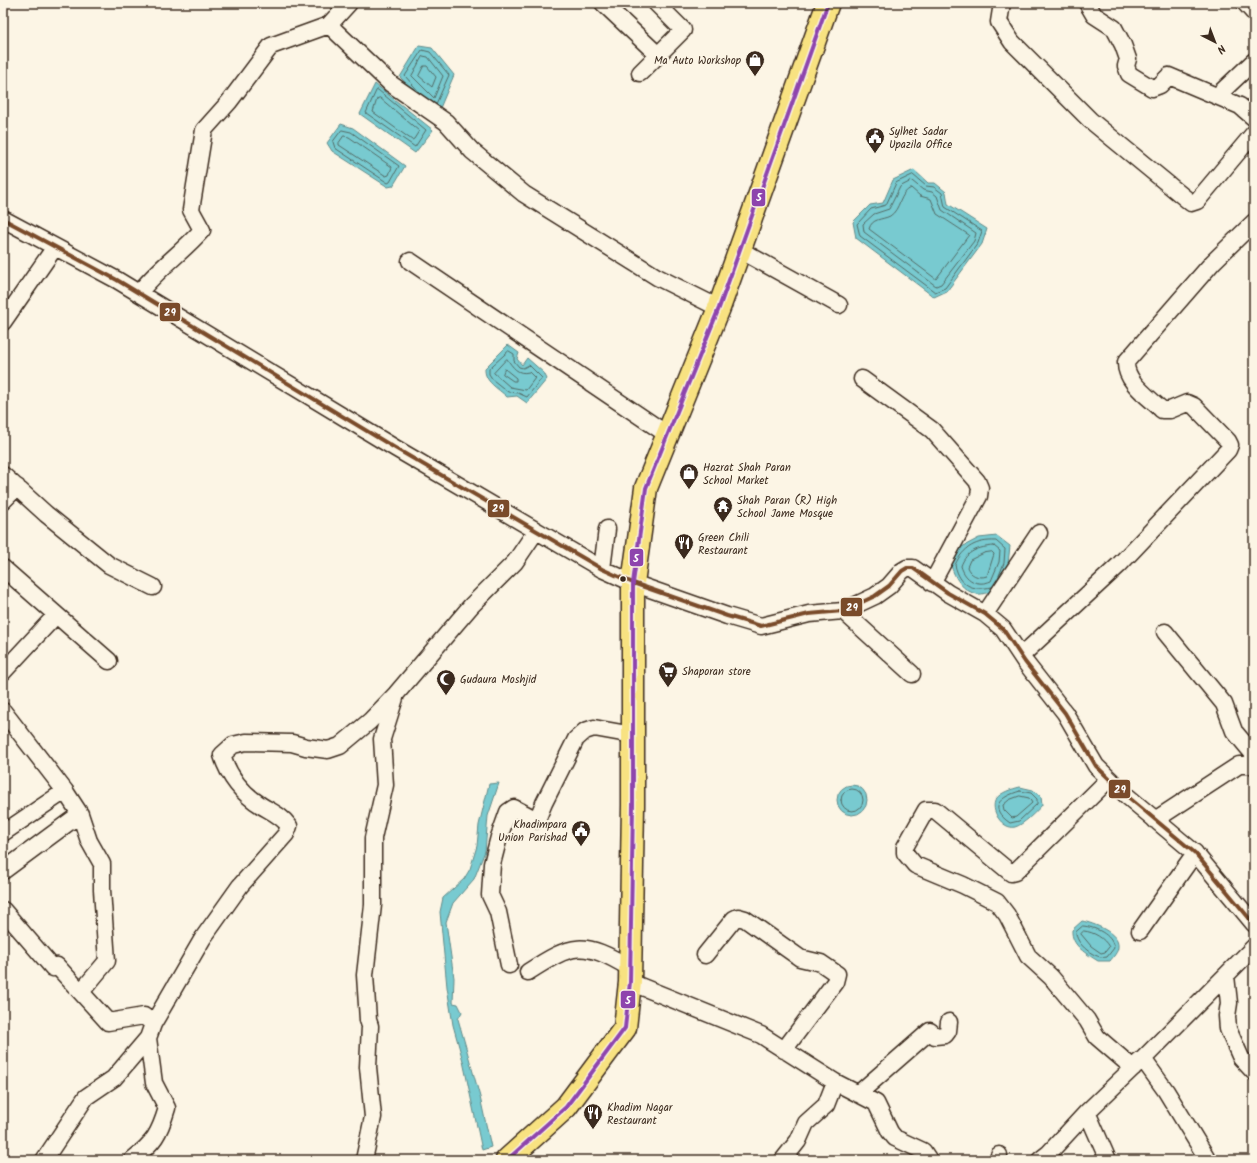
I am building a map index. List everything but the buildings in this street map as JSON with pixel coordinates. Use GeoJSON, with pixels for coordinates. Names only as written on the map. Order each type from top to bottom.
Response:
{"type":"FeatureCollection","features":[{"type":"Feature","properties":{"kind":"highway"},"geometry":{"type":"LineString","coordinates":[[517,1155],[566,1107],[625,1028],[630,975],[633,583],[646,488],[719,308],[828,3]]}},
{"type":"Feature","properties":{"kind":"street"},"geometry":{"type":"LineString","coordinates":[[139,293],[148,281],[186,249],[202,230],[191,210],[204,130],[229,102],[271,46],[328,25],[349,3]]}},
{"type":"Feature","properties":{"kind":"street"},"geometry":{"type":"LineString","coordinates":[[603,3],[658,55]]}},
{"type":"Feature","properties":{"kind":"street"},"geometry":{"type":"LineString","coordinates":[[640,73],[683,30],[656,3]]}},
{"type":"Feature","properties":{"kind":"street"},"geometry":{"type":"LineString","coordinates":[[1002,3],[999,22],[1012,42],[1090,120],[1191,203],[1197,201],[1254,133]]}},
{"type":"Feature","properties":{"kind":"street"},"geometry":{"type":"LineString","coordinates":[[1087,3],[1094,15],[1114,28],[1123,45],[1128,59],[1126,66],[1129,74],[1152,88],[1160,85],[1169,76],[1218,95],[1240,106],[1254,118]]}},
{"type":"Feature","properties":{"kind":"street"},"geometry":{"type":"LineString","coordinates":[[1245,3],[1254,13]]}},
{"type":"Feature","properties":{"kind":"street"},"geometry":{"type":"LineString","coordinates":[[328,25],[391,84],[446,122],[472,151],[524,194],[657,277],[719,308]]}},
{"type":"Feature","properties":{"kind":"street"},"geometry":{"type":"LineString","coordinates":[[1218,95],[1254,61]]}},
{"type":"Feature","properties":{"kind":"street"},"geometry":{"type":"LineString","coordinates":[[3,219],[139,293],[395,448],[536,531],[602,569],[633,583],[727,616],[761,626],[809,614],[843,610],[875,596],[889,586],[902,571],[907,568],[913,568],[932,582],[985,614],[1003,629],[1021,656],[1065,713],[1096,766],[1155,820],[1195,853],[1254,924]]}},
{"type":"Feature","properties":{"kind":"street"},"geometry":{"type":"LineString","coordinates":[[1021,656],[1119,564],[1228,450],[1230,445],[1228,441],[1194,406],[1187,403],[1170,410],[1162,410],[1130,378],[1126,368],[1126,362],[1213,262],[1254,222]]}},
{"type":"Feature","properties":{"kind":"street"},"geometry":{"type":"LineString","coordinates":[[3,322],[55,247]]}},
{"type":"Feature","properties":{"kind":"street"},"geometry":{"type":"LineString","coordinates":[[740,250],[839,305]]}},
{"type":"Feature","properties":{"kind":"street"},"geometry":{"type":"LineString","coordinates":[[410,261],[668,435]]}},
{"type":"Feature","properties":{"kind":"street"},"geometry":{"type":"LineString","coordinates":[[862,379],[932,430],[978,481],[980,488],[979,496],[932,582]]}},
{"type":"Feature","properties":{"kind":"street"},"geometry":{"type":"LineString","coordinates":[[3,475],[109,565],[153,587]]}},
{"type":"Feature","properties":{"kind":"street"},"geometry":{"type":"LineString","coordinates":[[3,502],[16,487]]}},
{"type":"Feature","properties":{"kind":"street"},"geometry":{"type":"LineString","coordinates":[[602,569],[607,529]]}},
{"type":"Feature","properties":{"kind":"street"},"geometry":{"type":"LineString","coordinates":[[44,1160],[86,1097],[114,1078],[150,1031],[203,938],[240,886],[286,834],[289,826],[284,819],[254,801],[239,788],[227,769],[222,755],[233,745],[246,742],[292,743],[306,747],[328,750],[340,746],[370,721],[396,694],[466,612],[515,562],[536,531]]}},
{"type":"Feature","properties":{"kind":"street"},"geometry":{"type":"LineString","coordinates":[[985,614],[1039,533]]}},
{"type":"Feature","properties":{"kind":"street"},"geometry":{"type":"LineString","coordinates":[[3,568],[109,661]]}},
{"type":"Feature","properties":{"kind":"street"},"geometry":{"type":"LineString","coordinates":[[843,610],[912,674]]}},
{"type":"Feature","properties":{"kind":"street"},"geometry":{"type":"LineString","coordinates":[[3,672],[56,615]]}},
{"type":"Feature","properties":{"kind":"street"},"geometry":{"type":"LineString","coordinates":[[1155,820],[1239,765],[1253,763],[1234,731],[1224,704],[1165,632]]}},
{"type":"Feature","properties":{"kind":"street"},"geometry":{"type":"LineString","coordinates":[[364,1160],[373,1116],[368,1067],[370,1026],[368,1020],[365,975],[373,905],[373,838],[385,785],[382,739],[396,694]]}},
{"type":"Feature","properties":{"kind":"street"},"geometry":{"type":"LineString","coordinates":[[3,711],[65,791],[80,814],[89,841],[102,864],[102,890],[107,961],[81,992]]}},
{"type":"Feature","properties":{"kind":"street"},"geometry":{"type":"LineString","coordinates":[[509,965],[498,912],[490,896],[492,864],[499,837],[508,812],[514,808],[537,820],[576,739],[586,731],[594,728],[633,735]]}},
{"type":"Feature","properties":{"kind":"street"},"geometry":{"type":"LineString","coordinates":[[1109,779],[1015,872],[1011,873],[935,810],[931,809],[926,810],[905,847],[905,853],[914,865],[963,885],[996,902],[1007,915],[1028,956],[1051,977],[1086,1020],[1097,1037],[1138,1063],[1166,1091],[1208,1160]]}},
{"type":"Feature","properties":{"kind":"street"},"geometry":{"type":"LineString","coordinates":[[3,833],[65,791]]}},
{"type":"Feature","properties":{"kind":"street"},"geometry":{"type":"LineString","coordinates":[[3,871],[80,814]]}},
{"type":"Feature","properties":{"kind":"street"},"geometry":{"type":"LineString","coordinates":[[1140,931],[1195,853]]}},
{"type":"Feature","properties":{"kind":"street"},"geometry":{"type":"LineString","coordinates":[[3,910],[53,968],[56,966],[108,1022],[144,1016],[150,1031],[154,1083],[166,1108],[161,1129],[154,1140],[132,1160]]}},
{"type":"Feature","properties":{"kind":"street"},"geometry":{"type":"LineString","coordinates":[[705,955],[734,919],[738,917],[745,919],[800,958],[821,963],[837,974],[835,982],[784,1050]]}},
{"type":"Feature","properties":{"kind":"street"},"geometry":{"type":"LineString","coordinates":[[1040,1160],[1049,1153],[1087,1112],[1254,947]]}},
{"type":"Feature","properties":{"kind":"street"},"geometry":{"type":"LineString","coordinates":[[528,972],[554,955],[575,948],[591,948],[613,958],[630,975],[762,1035],[835,1082],[876,1103],[890,1132],[895,1138],[923,1151],[929,1160]]}},
{"type":"Feature","properties":{"kind":"street"},"geometry":{"type":"LineString","coordinates":[[1226,976],[1229,1003],[1227,1016],[1228,1029],[1241,1058],[1254,1072]]}},
{"type":"Feature","properties":{"kind":"street"},"geometry":{"type":"LineString","coordinates":[[858,1094],[930,1031],[935,1036],[945,1035],[948,1031],[949,1022]]}},
{"type":"Feature","properties":{"kind":"street"},"geometry":{"type":"LineString","coordinates":[[783,1160],[798,1141],[806,1123],[826,1105],[835,1082]]}},
{"type":"Feature","properties":{"kind":"street"},"geometry":{"type":"LineString","coordinates":[[1087,1112],[1108,1160]]}},
{"type":"Feature","properties":{"kind":"water"},"geometry":{"type":"Polygon","coordinates":[[[419,46],[432,48],[454,75],[440,108],[430,109],[400,77],[419,46]]]}},
{"type":"Feature","properties":{"kind":"water"},"geometry":{"type":"Polygon","coordinates":[[[375,84],[433,130],[415,153],[360,114],[375,84]]]}},
{"type":"Feature","properties":{"kind":"water"},"geometry":{"type":"Polygon","coordinates":[[[341,124],[353,128],[405,166],[393,186],[388,187],[332,151],[327,143],[341,124]]]}},
{"type":"Feature","properties":{"kind":"water"},"geometry":{"type":"Polygon","coordinates":[[[914,170],[928,183],[935,183],[946,192],[948,204],[987,229],[982,244],[947,291],[934,297],[856,238],[853,222],[870,205],[883,203],[893,180],[914,170]]]}},
{"type":"Feature","properties":{"kind":"water"},"geometry":{"type":"Polygon","coordinates":[[[508,345],[519,353],[517,359],[522,365],[527,358],[544,373],[547,379],[527,403],[517,396],[507,397],[489,381],[485,373],[485,368],[508,345]]]}},
{"type":"Feature","properties":{"kind":"water"},"geometry":{"type":"Polygon","coordinates":[[[997,536],[1010,546],[1008,564],[996,590],[982,594],[972,593],[963,587],[952,570],[951,565],[958,549],[979,538],[997,536]]]}},
{"type":"Feature","properties":{"kind":"water"},"geometry":{"type":"Polygon","coordinates":[[[499,783],[488,816],[485,851],[474,879],[453,903],[446,922],[454,978],[453,1003],[458,1004],[462,1012],[458,1019],[480,1097],[491,1147],[482,1150],[463,1061],[453,1025],[447,987],[440,912],[443,898],[464,879],[470,869],[477,846],[479,825],[489,784],[499,783]]]}},
{"type":"Feature","properties":{"kind":"water"},"geometry":{"type":"Polygon","coordinates":[[[852,785],[863,789],[867,800],[863,811],[852,815],[841,811],[837,800],[841,789],[852,785]]]}},
{"type":"Feature","properties":{"kind":"water"},"geometry":{"type":"Polygon","coordinates":[[[1020,787],[1033,790],[1041,797],[1042,805],[1022,824],[1015,827],[1010,827],[998,818],[994,808],[994,803],[1001,794],[1020,787]]]}},
{"type":"Feature","properties":{"kind":"water"},"geometry":{"type":"Polygon","coordinates":[[[1082,921],[1099,926],[1115,937],[1118,949],[1110,961],[1098,961],[1080,949],[1074,941],[1072,930],[1082,921]]]}},
{"type":"Feature","properties":{"kind":"transit line","name":"5"},"geometry":{"type":"LineString","coordinates":[[507,1160],[566,1107],[625,1028],[630,982],[633,805],[633,583],[646,488],[719,308],[828,3]]}},
{"type":"Feature","properties":{"kind":"transit line","name":"29"},"geometry":{"type":"LineString","coordinates":[[3,219],[117,280],[395,448],[602,569],[633,583],[727,616],[761,626],[809,614],[843,611],[875,596],[889,586],[902,571],[907,568],[913,568],[948,593],[985,614],[1003,629],[1025,662],[1065,713],[1096,766],[1127,796],[1195,853],[1254,924]]}},
{"type":"Feature","properties":{"kind":"place","name":"Ma Auto Workshop"},"geometry":{"type":"Point","coordinates":[755,77]}},
{"type":"Feature","properties":{"kind":"place","name":"Sylhet Sadar Upazila Office"},"geometry":{"type":"Point","coordinates":[875,154]}},
{"type":"Feature","properties":{"kind":"place","name":"Hazrat Shah Paran School Market"},"geometry":{"type":"Point","coordinates":[689,490]}},
{"type":"Feature","properties":{"kind":"place","name":"Shah Paran (R) High School Jame Mosque"},"geometry":{"type":"Point","coordinates":[723,523]}},
{"type":"Feature","properties":{"kind":"place","name":"Green Chili Restaurant"},"geometry":{"type":"Point","coordinates":[684,560]}},
{"type":"Feature","properties":{"kind":"place","name":"Shaporan store"},"geometry":{"type":"Point","coordinates":[668,688]}},
{"type":"Feature","properties":{"kind":"place","name":"Gudaura Moshjid"},"geometry":{"type":"Point","coordinates":[446,696]}},
{"type":"Feature","properties":{"kind":"place","name":"Khadimpara Union Parishad"},"geometry":{"type":"Point","coordinates":[581,847]}},
{"type":"Feature","properties":{"kind":"place","name":"Khadim Nagar Restaurant"},"geometry":{"type":"Point","coordinates":[593,1130]}}]}
